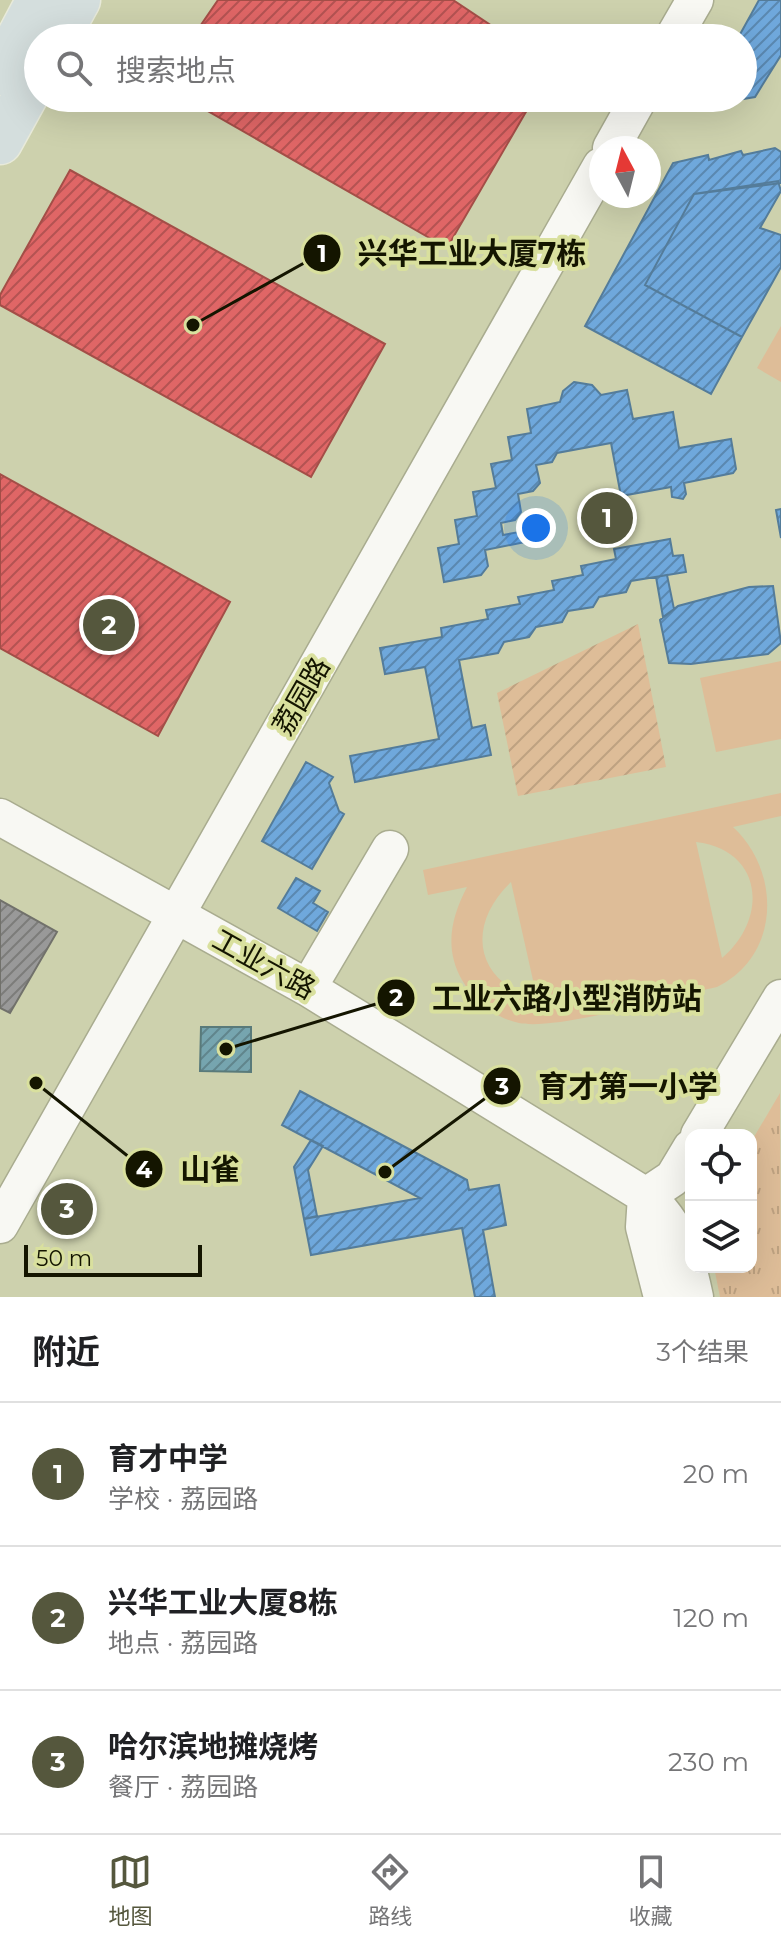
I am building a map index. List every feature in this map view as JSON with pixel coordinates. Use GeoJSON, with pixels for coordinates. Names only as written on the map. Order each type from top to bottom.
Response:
{"type":"FeatureCollection","features":[{"type":"Feature","properties":{"kind":"main road"},"geometry":{"type":"LineString","coordinates":[[44,24],[78,0]]}},
{"type":"Feature","properties":{"kind":"main road"},"geometry":{"type":"LineString","coordinates":[[0,73],[24,42]]}},
{"type":"Feature","properties":{"kind":"main road"},"geometry":{"type":"LineString","coordinates":[[0,142],[24,58]]}},
{"type":"Feature","properties":{"kind":"street"},"geometry":{"type":"LineString","coordinates":[[681,24],[695,0]]}},
{"type":"Feature","properties":{"kind":"street"},"geometry":{"type":"LineString","coordinates":[[618,136],[631,112]]}},
{"type":"Feature","properties":{"kind":"street","name":"荔园路"},"geometry":{"type":"LineString","coordinates":[[0,1225],[589,187]]}},
{"type":"Feature","properties":{"kind":"street","name":"工业六路"},"geometry":{"type":"LineString","coordinates":[[0,817],[308,988],[646,1196],[666,1214],[676,1230],[695,1297]]}},
{"type":"Feature","properties":{"kind":"street"},"geometry":{"type":"LineString","coordinates":[[308,988],[390,849]]}},
{"type":"Feature","properties":{"kind":"street"},"geometry":{"type":"LineString","coordinates":[[703,1129],[781,998]]}},
{"type":"Feature","properties":{"kind":"street"},"geometry":{"type":"LineString","coordinates":[[662,1297],[644,1227],[646,1196],[673,1178],[685,1158]]}},
{"type":"Feature","properties":{"kind":"green space"},"geometry":{"type":"Polygon","coordinates":[[[781,326],[781,382],[757,368],[781,326]]]}},
{"type":"Feature","properties":{"kind":"green space"},"geometry":{"type":"Polygon","coordinates":[[[638,624],[666,767],[518,796],[497,693],[638,624]]]}},
{"type":"Feature","properties":{"kind":"green space"},"geometry":{"type":"Polygon","coordinates":[[[781,661],[781,739],[716,752],[700,678],[781,661]]]}},
{"type":"Feature","properties":{"kind":"green space"},"geometry":{"type":"Polygon","coordinates":[[[781,793],[781,816],[733,827],[749,845],[760,866],[766,889],[767,912],[763,934],[753,955],[738,973],[717,987],[616,1011],[536,1024],[510,1021],[486,1008],[462,980],[451,945],[457,910],[467,887],[428,895],[423,870],[781,793]],[[696,842],[722,958],[737,942],[747,924],[752,906],[752,888],[746,872],[735,858],[718,848],[696,842]],[[511,882],[487,916],[483,950],[489,965],[500,979],[515,991],[536,999],[537,998],[511,882]]]}},
{"type":"Feature","properties":{"kind":"green space"},"geometry":{"type":"Polygon","coordinates":[[[780,1093],[781,1297],[720,1297],[715,1273],[757,1273],[757,1132],[780,1093]]]}},
{"type":"Feature","properties":{"kind":"building: 商业"},"geometry":{"type":"Polygon","coordinates":[[[218,0],[453,0],[489,24],[202,24],[218,0]]]}},
{"type":"Feature","properties":{"kind":"building: 商业"},"geometry":{"type":"Polygon","coordinates":[[[209,112],[526,112],[447,248],[209,112]]]}},
{"type":"Feature","properties":{"kind":"building: 商业"},"geometry":{"type":"Polygon","coordinates":[[[70,170],[385,344],[311,477],[0,305],[0,295],[70,170]]]}},
{"type":"Feature","properties":{"kind":"building: 商业"},"geometry":{"type":"Polygon","coordinates":[[[0,474],[230,602],[158,736],[0,648],[0,474]]]}},
{"type":"Feature","properties":{"kind":"building: 学校"},"geometry":{"type":"Polygon","coordinates":[[[759,0],[781,0],[781,55],[757,94],[757,24],[746,24],[759,0]]]}},
{"type":"Feature","properties":{"kind":"building: 学校"},"geometry":{"type":"Polygon","coordinates":[[[775,148],[781,152],[781,183],[694,194],[645,285],[742,337],[711,394],[585,326],[649,208],[661,208],[661,185],[673,163],[708,155],[709,160],[741,151],[743,155],[775,148]]]}},
{"type":"Feature","properties":{"kind":"building: 学校"},"geometry":{"type":"Polygon","coordinates":[[[778,181],[781,191],[760,228],[781,235],[781,267],[742,337],[645,285],[694,194],[778,181]]]}},
{"type":"Feature","properties":{"kind":"building: 学校"},"geometry":{"type":"Polygon","coordinates":[[[574,382],[592,385],[601,395],[627,390],[633,419],[673,412],[679,448],[731,439],[736,469],[733,473],[684,483],[686,494],[683,499],[672,497],[671,487],[621,496],[611,443],[557,453],[552,462],[536,465],[540,483],[533,491],[518,494],[521,512],[515,520],[501,523],[503,535],[519,532],[525,542],[485,550],[488,566],[481,575],[444,582],[438,548],[459,544],[455,520],[477,516],[473,492],[496,488],[491,464],[512,460],[508,437],[531,433],[527,409],[560,402],[563,391],[574,382]]]}},
{"type":"Feature","properties":{"kind":"building: 学校"},"geometry":{"type":"Polygon","coordinates":[[[781,509],[781,538],[776,510],[781,509]]]}},
{"type":"Feature","properties":{"kind":"building: 学校"},"geometry":{"type":"Polygon","coordinates":[[[670,539],[673,556],[683,555],[686,572],[631,581],[626,592],[599,597],[593,607],[568,611],[562,622],[536,627],[529,637],[504,642],[498,653],[459,660],[472,728],[485,725],[491,755],[355,782],[350,756],[439,739],[425,667],[385,674],[380,648],[442,637],[441,628],[488,619],[486,610],[520,604],[518,597],[554,590],[552,581],[583,575],[581,566],[616,559],[614,549],[670,539]]]}},
{"type":"Feature","properties":{"kind":"building: 学校"},"geometry":{"type":"Polygon","coordinates":[[[667,575],[674,609],[663,617],[656,577],[667,575]]]}},
{"type":"Feature","properties":{"kind":"building: 学校"},"geometry":{"type":"Polygon","coordinates":[[[773,586],[781,643],[768,654],[691,664],[669,663],[660,620],[678,606],[749,587],[773,586]]]}},
{"type":"Feature","properties":{"kind":"building: 学校"},"geometry":{"type":"Polygon","coordinates":[[[306,762],[333,777],[329,783],[339,811],[344,814],[312,869],[262,841],[306,762]]]}},
{"type":"Feature","properties":{"kind":"building: 学校"},"geometry":{"type":"Polygon","coordinates":[[[296,878],[320,891],[313,903],[328,912],[317,931],[278,908],[296,878]]]}},
{"type":"Feature","properties":{"kind":"building: 学校"},"geometry":{"type":"Polygon","coordinates":[[[300,1091],[467,1180],[469,1190],[499,1185],[506,1225],[483,1230],[495,1297],[475,1297],[462,1228],[311,1255],[304,1219],[420,1198],[282,1125],[300,1091]]]}},
{"type":"Feature","properties":{"kind":"building: 学校"},"geometry":{"type":"Polygon","coordinates":[[[311,1140],[323,1146],[308,1170],[317,1216],[304,1219],[294,1167],[311,1140]]]}},
{"type":"Feature","properties":{"kind":"building: 公共"},"geometry":{"type":"Polygon","coordinates":[[[201,1027],[251,1027],[251,1072],[200,1071],[201,1027]]]}},
{"type":"Feature","properties":{"kind":"building: 工业"},"geometry":{"type":"Polygon","coordinates":[[[0,900],[57,932],[10,1013],[0,1008],[0,900]]]}},
{"type":"Feature","properties":{"kind":"place","name":"兴华工业大厦7栋"},"geometry":{"type":"Point","coordinates":[193,325]}},
{"type":"Feature","properties":{"kind":"place","name":"育才中学"},"geometry":{"type":"Point","coordinates":[607,518]}},
{"type":"Feature","properties":{"kind":"place","name":"兴华工业大厦8栋"},"geometry":{"type":"Point","coordinates":[109,625]}},
{"type":"Feature","properties":{"kind":"place","name":"工业六路小型消防站"},"geometry":{"type":"Point","coordinates":[226,1049]}},
{"type":"Feature","properties":{"kind":"place","name":"山雀"},"geometry":{"type":"Point","coordinates":[36,1083]}},
{"type":"Feature","properties":{"kind":"place","name":"育才第一小学"},"geometry":{"type":"Point","coordinates":[385,1172]}},
{"type":"Feature","properties":{"kind":"place","name":"哈尔滨地摊烧烤"},"geometry":{"type":"Point","coordinates":[67,1209]}}]}
